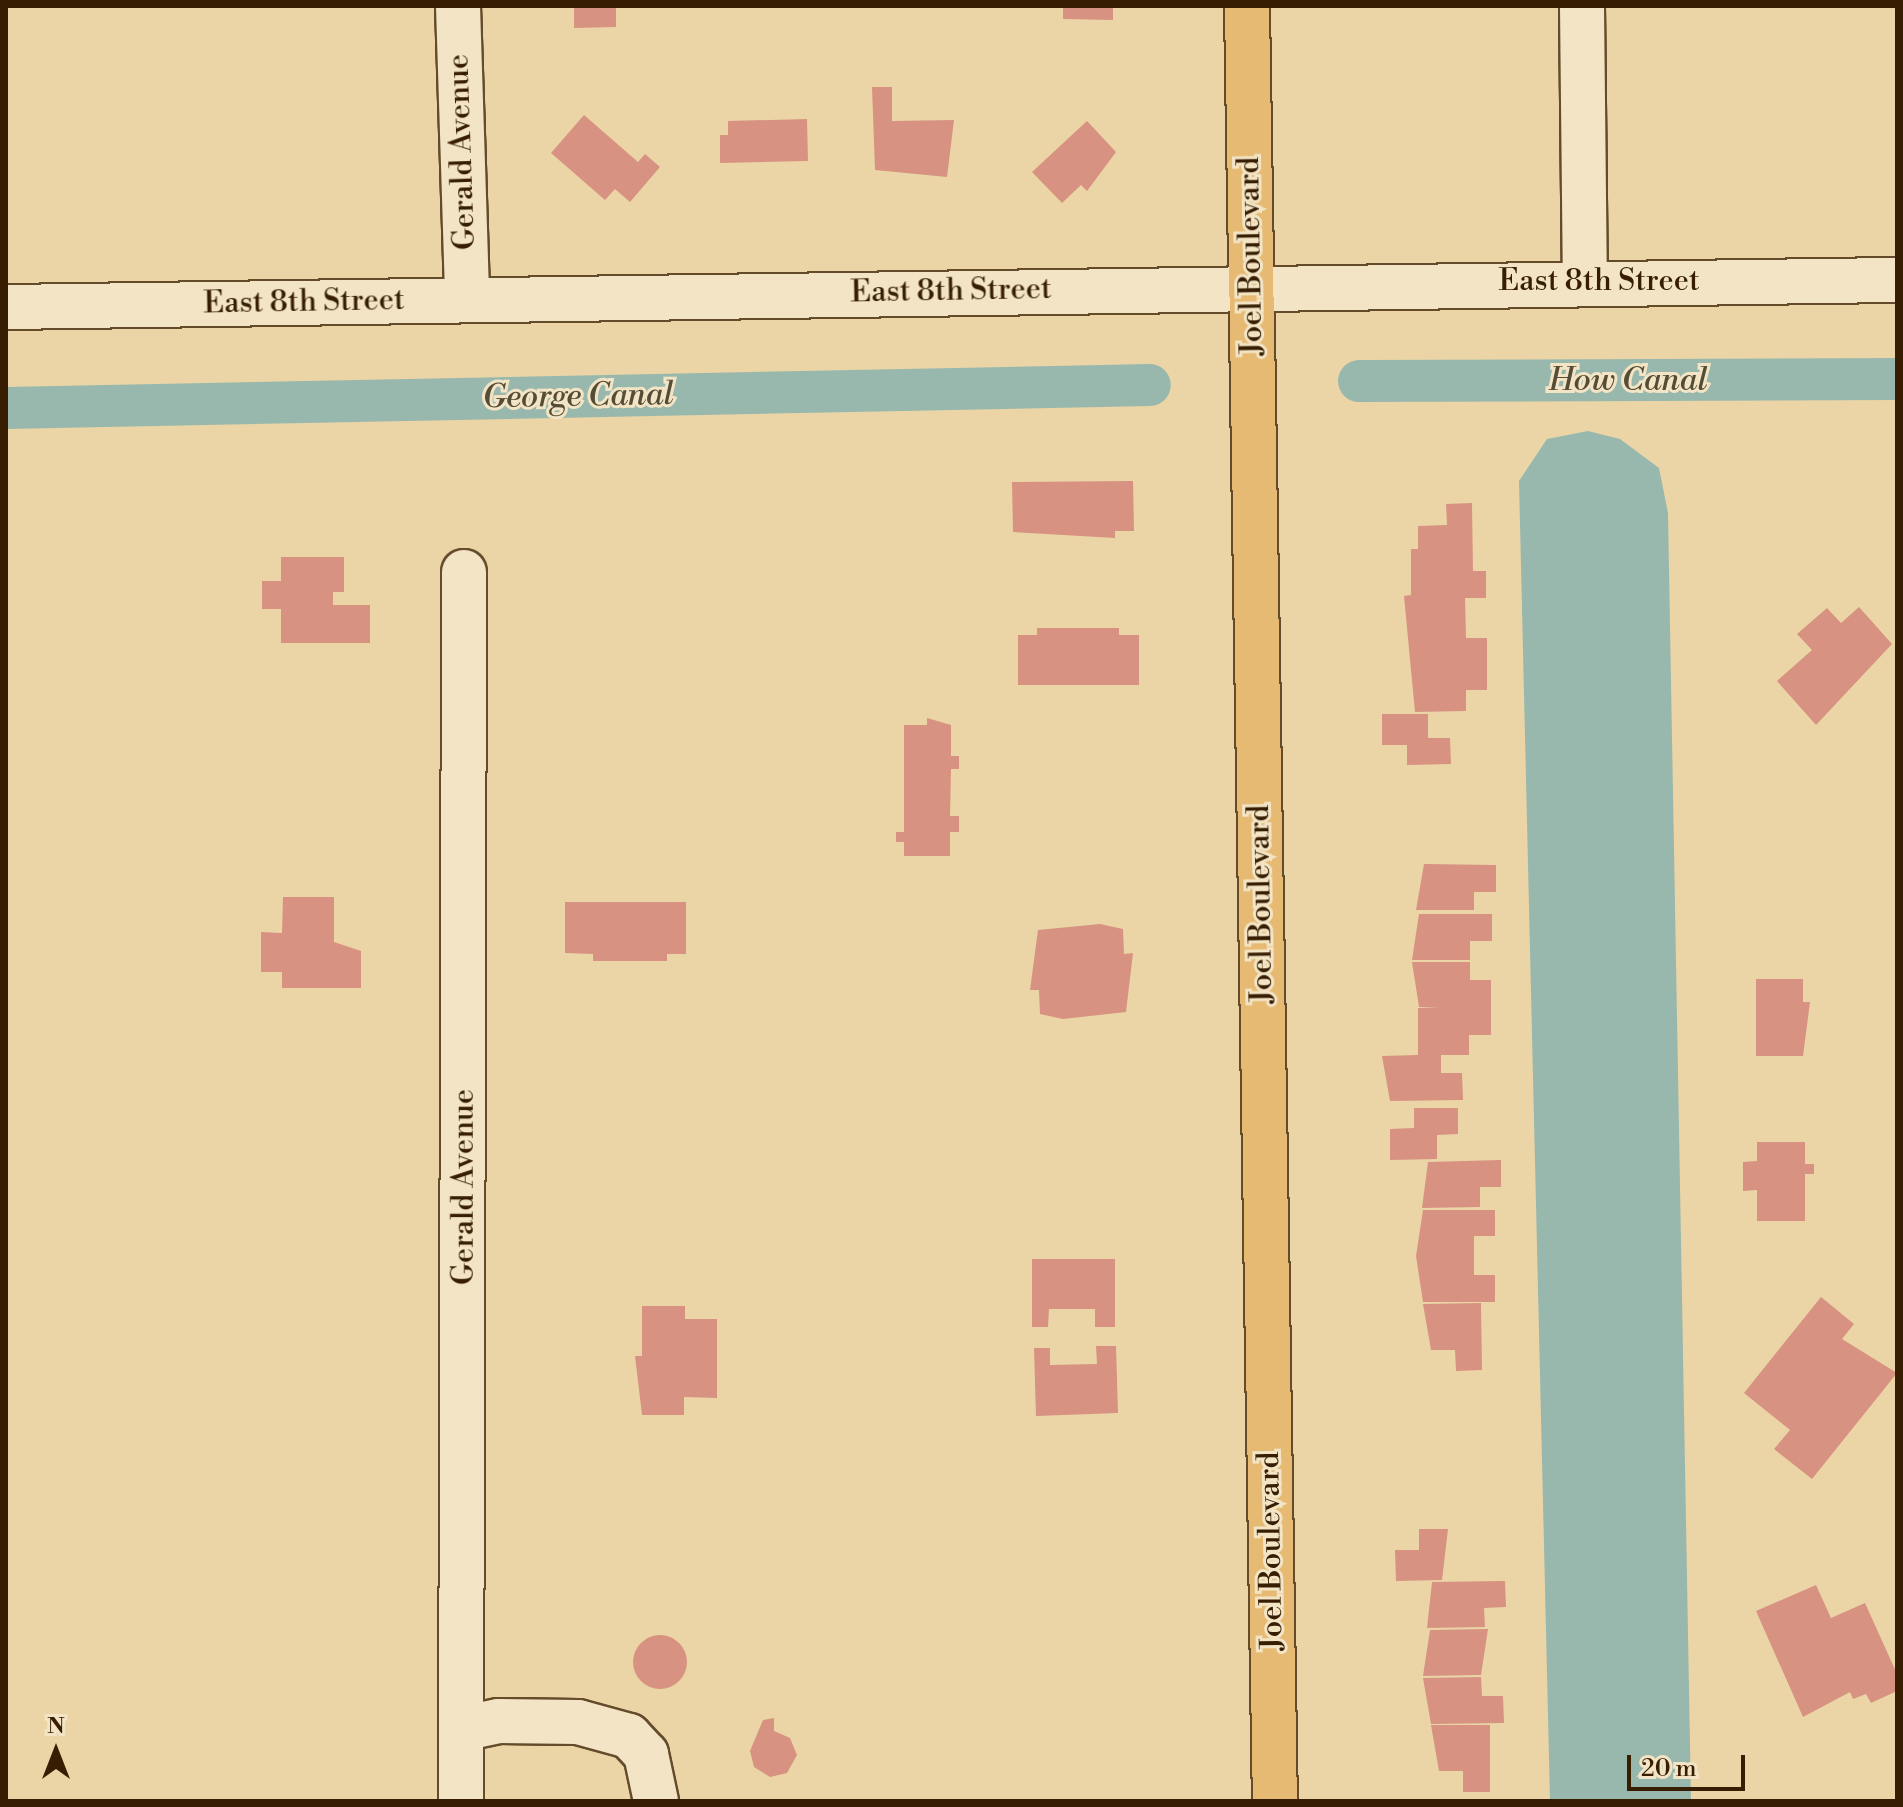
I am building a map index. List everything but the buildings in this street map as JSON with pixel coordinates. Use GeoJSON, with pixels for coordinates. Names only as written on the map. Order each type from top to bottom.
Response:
{"type":"FeatureCollection","features":[{"type":"Feature","properties":{"kind":"main road","name":"Joel Boulevard"},"geometry":{"type":"LineString","coordinates":[[1247,6],[1275,1801]]}},
{"type":"Feature","properties":{"kind":"street","name":"Gerald Avenue"},"geometry":{"type":"LineString","coordinates":[[458,6],[467,299]]}},
{"type":"Feature","properties":{"kind":"street"},"geometry":{"type":"LineString","coordinates":[[1582,6],[1585,281]]}},
{"type":"Feature","properties":{"kind":"street","name":"East 8th Street"},"geometry":{"type":"LineString","coordinates":[[6,307],[1251,285],[1897,280]]}},
{"type":"Feature","properties":{"kind":"street","name":"Gerald Avenue"},"geometry":{"type":"LineString","coordinates":[[461,1801],[464,572]]}},
{"type":"Feature","properties":{"kind":"street"},"geometry":{"type":"LineString","coordinates":[[461,1729],[499,1721],[578,1722],[629,1736],[646,1754],[656,1801]]}},
{"type":"Feature","properties":{"kind":"water"},"geometry":{"type":"Polygon","coordinates":[[[1588,431],[1620,439],[1659,468],[1668,513],[1691,1801],[1550,1801],[1519,481],[1547,439],[1588,431]]]}},
{"type":"Feature","properties":{"kind":"waterway","name":"How Canal"},"geometry":{"type":"LineString","coordinates":[[1359,381],[1897,379]]}},
{"type":"Feature","properties":{"kind":"waterway","name":"George Canal"},"geometry":{"type":"LineString","coordinates":[[6,408],[1150,385]]}}]}
